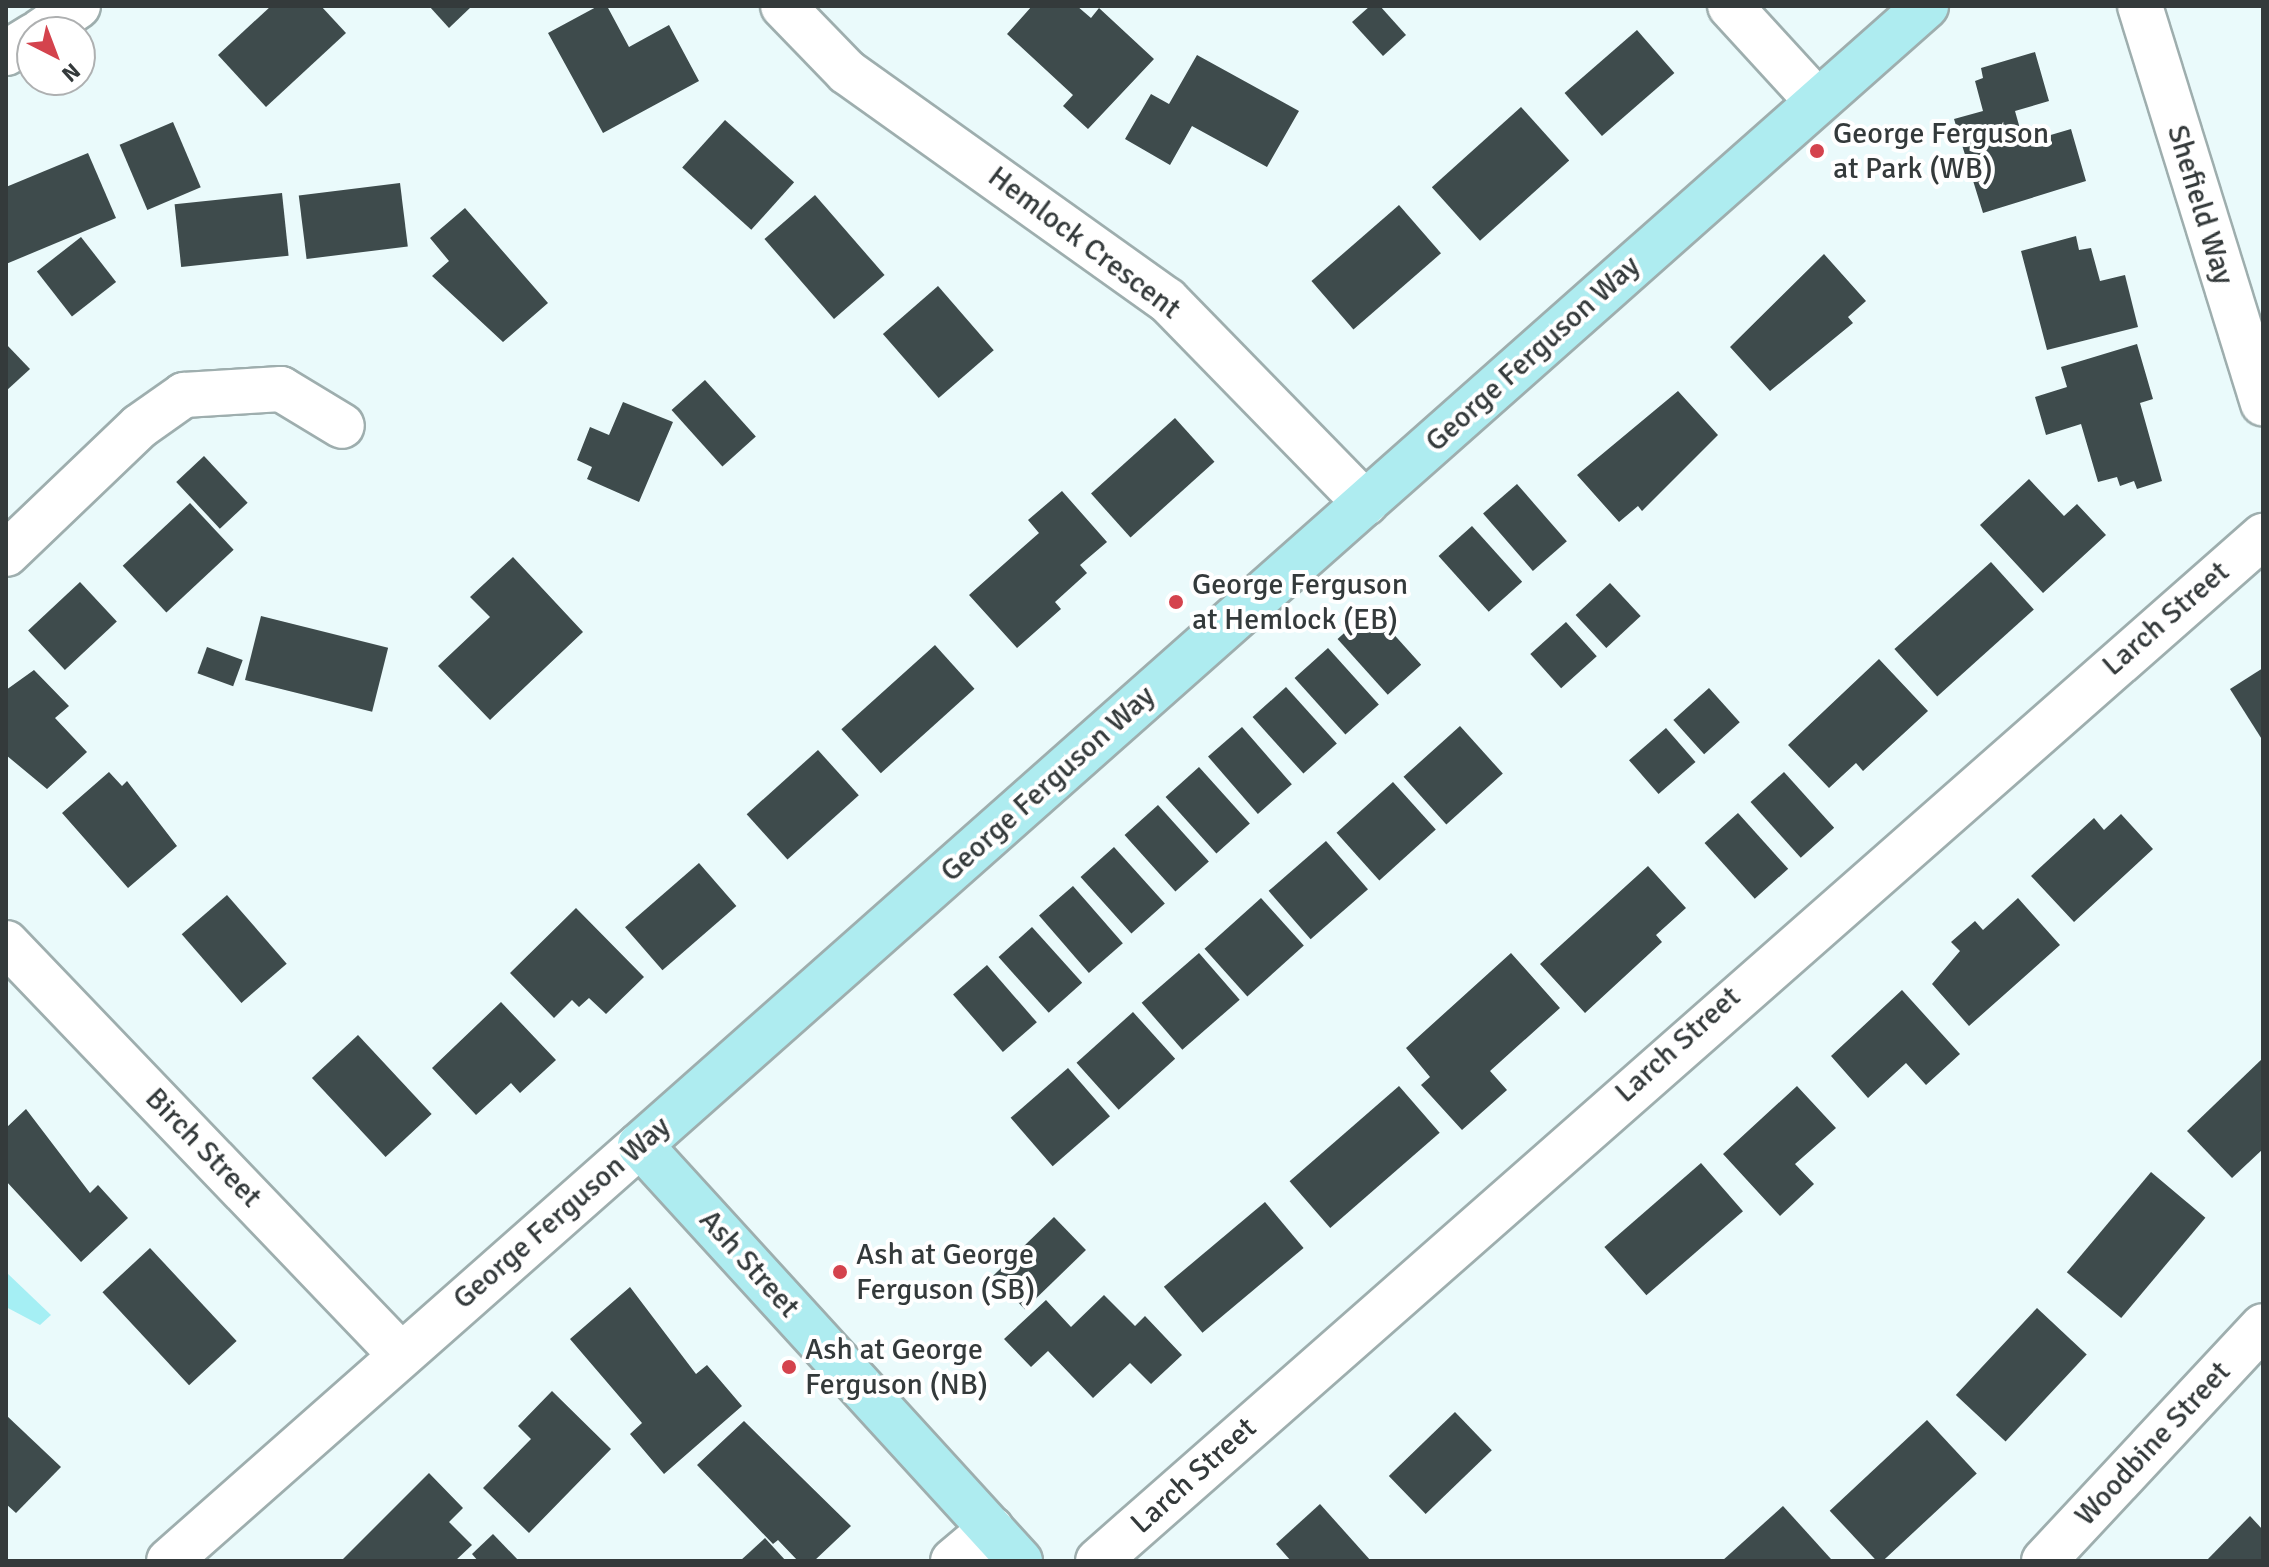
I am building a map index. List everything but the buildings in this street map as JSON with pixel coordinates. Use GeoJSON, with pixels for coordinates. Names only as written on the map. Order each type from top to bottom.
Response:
{"type":"FeatureCollection","features":[{"type":"Feature","properties":{"kind":"main road","name":"George Ferguson Way"},"geometry":{"type":"LineString","coordinates":[[640,1145],[1926,6]]}},
{"type":"Feature","properties":{"kind":"main road","name":"Ash Street"},"geometry":{"type":"LineString","coordinates":[[640,1145],[1020,1561]]}},
{"type":"Feature","properties":{"kind":"street","name":"Hemlock Crescent"},"geometry":{"type":"LineString","coordinates":[[783,6],[847,72],[1167,300],[1365,503]]}},
{"type":"Feature","properties":{"kind":"street"},"geometry":{"type":"LineString","coordinates":[[1730,6],[1817,101]]}},
{"type":"Feature","properties":{"kind":"street","name":"Shefield Way"},"geometry":{"type":"LineString","coordinates":[[2140,6],[2263,403]]}},
{"type":"Feature","properties":{"kind":"street"},"geometry":{"type":"LineString","coordinates":[[6,554],[140,426],[184,395],[281,389],[342,426]]}},
{"type":"Feature","properties":{"kind":"street","name":"Larch Street"},"geometry":{"type":"LineString","coordinates":[[1098,1561],[2263,536]]}},
{"type":"Feature","properties":{"kind":"street","name":"Birch Street"},"geometry":{"type":"LineString","coordinates":[[6,943],[400,1354]]}},
{"type":"Feature","properties":{"kind":"street","name":"George Ferguson Way"},"geometry":{"type":"LineString","coordinates":[[169,1561],[640,1145]]}},
{"type":"Feature","properties":{"kind":"street","name":"Woodbine Street"},"geometry":{"type":"LineString","coordinates":[[2044,1561],[2263,1326]]}},
{"type":"Feature","properties":{"kind":"street"},"geometry":{"type":"LineString","coordinates":[[953,1561],[991,1529]]}},
{"type":"Feature","properties":{"kind":"shaded area"},"geometry":{"type":"Polygon","coordinates":[[[6,1272],[51,1315],[40,1325],[6,1307],[6,1272]]]}},
{"type":"Feature","properties":{"kind":"place","name":"George Ferguson at Park (WB)"},"geometry":{"type":"Point","coordinates":[1817,151]}},
{"type":"Feature","properties":{"kind":"place","name":"George Ferguson at Hemlock (EB)"},"geometry":{"type":"Point","coordinates":[1176,602]}},
{"type":"Feature","properties":{"kind":"place","name":"Ash at George Ferguson (SB)"},"geometry":{"type":"Point","coordinates":[840,1272]}},
{"type":"Feature","properties":{"kind":"place","name":"Ash at George Ferguson (NB)"},"geometry":{"type":"Point","coordinates":[789,1367]}}]}
